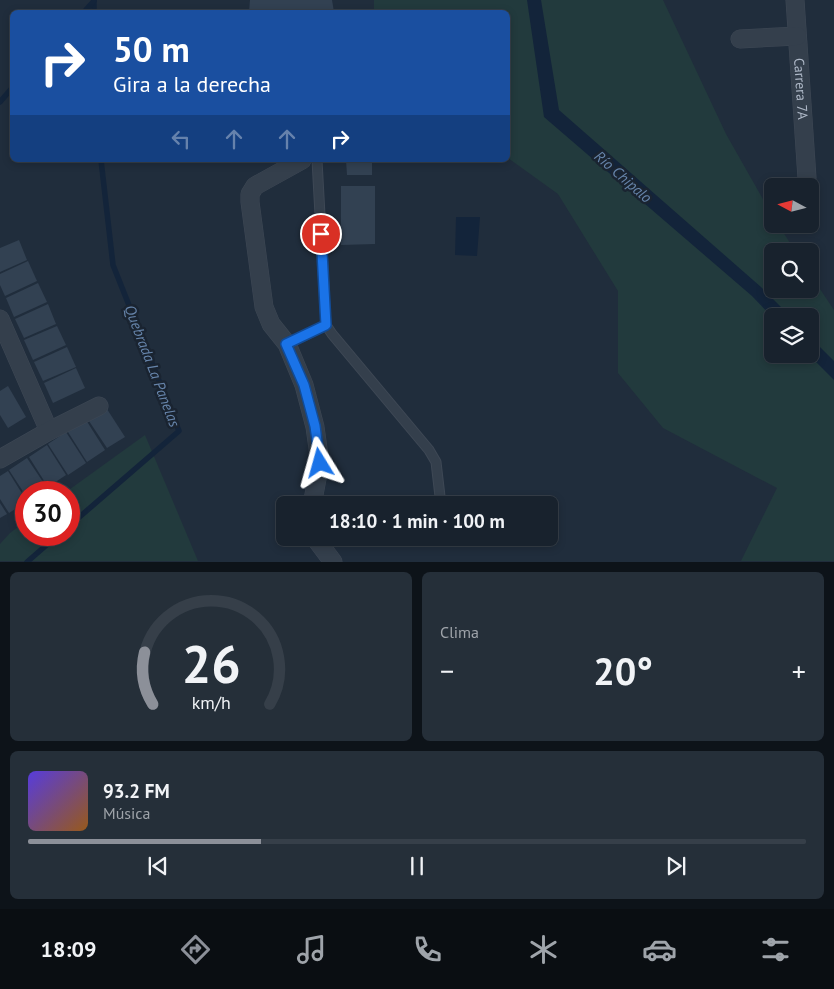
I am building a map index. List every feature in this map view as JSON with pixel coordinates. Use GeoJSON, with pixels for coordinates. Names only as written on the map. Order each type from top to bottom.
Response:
{"type":"FeatureCollection","features":[{"type":"Feature","properties":{"kind":"street","name":"Carrera 7A"},"geometry":{"type":"LineString","coordinates":[[795,0],[806,178]]}},
{"type":"Feature","properties":{"kind":"street"},"geometry":{"type":"LineString","coordinates":[[740,39],[797,36]]}},
{"type":"Feature","properties":{"kind":"street"},"geometry":{"type":"LineString","coordinates":[[298,162],[255,186],[250,194],[250,202],[264,307],[271,324],[286,344],[304,385],[315,426],[320,463],[314,496]]}},
{"type":"Feature","properties":{"kind":"street"},"geometry":{"type":"LineString","coordinates":[[0,319],[49,431]]}},
{"type":"Feature","properties":{"kind":"street"},"geometry":{"type":"LineString","coordinates":[[0,459],[49,431],[99,406]]}},
{"type":"Feature","properties":{"kind":"street"},"geometry":{"type":"LineString","coordinates":[[321,546],[333,562]]}},
{"type":"Feature","properties":{"kind":"lane"},"geometry":{"type":"LineString","coordinates":[[317,162],[326,325],[430,450],[436,462],[440,496]]}},
{"type":"Feature","properties":{"kind":"lane"},"geometry":{"type":"LineString","coordinates":[[286,344],[326,325]]}},
{"type":"Feature","properties":{"kind":"green space"},"geometry":{"type":"Polygon","coordinates":[[[374,0],[663,0],[726,134],[764,201],[764,233],[784,233],[790,243],[764,243],[764,298],[819,298],[819,288],[834,310],[834,561],[741,561],[777,488],[663,428],[618,373],[618,291],[558,194],[510,159],[510,10],[374,10],[374,0]]]}},
{"type":"Feature","properties":{"kind":"green space"},"geometry":{"type":"Polygon","coordinates":[[[145,435],[198,561],[0,561],[0,544],[15,529],[15,546],[80,546],[80,482],[145,435]]]}},
{"type":"Feature","properties":{"kind":"water","name":"Río Chipalo"},"geometry":{"type":"Polygon","coordinates":[[[527,0],[541,0],[559,110],[761,287],[764,290],[764,298],[772,298],[782,308],[764,309],[752,296],[544,117],[527,0]]]}},
{"type":"Feature","properties":{"kind":"water"},"geometry":{"type":"Polygon","coordinates":[[[456,217],[480,217],[477,256],[455,255],[456,217]]]}},
{"type":"Feature","properties":{"kind":"water"},"geometry":{"type":"Polygon","coordinates":[[[819,346],[834,361],[834,380],[817,363],[819,363],[819,346]]]}},
{"type":"Feature","properties":{"kind":"building"},"geometry":{"type":"Polygon","coordinates":[[[250,0],[332,0],[334,10],[249,10],[250,0]]]}},
{"type":"Feature","properties":{"kind":"building"},"geometry":{"type":"Polygon","coordinates":[[[346,162],[372,162],[372,175],[347,175],[346,162]]]}},
{"type":"Feature","properties":{"kind":"building"},"geometry":{"type":"Polygon","coordinates":[[[341,186],[375,186],[375,244],[341,245],[341,186]]]}},
{"type":"Feature","properties":{"kind":"building"},"geometry":{"type":"Polygon","coordinates":[[[19,240],[27,260],[0,272],[0,248],[19,240]]]}},
{"type":"Feature","properties":{"kind":"building"},"geometry":{"type":"Polygon","coordinates":[[[28,261],[37,281],[5,296],[0,285],[0,274],[28,261]]]}},
{"type":"Feature","properties":{"kind":"building"},"geometry":{"type":"Polygon","coordinates":[[[38,283],[47,302],[14,317],[6,298],[38,283]]]}},
{"type":"Feature","properties":{"kind":"building"},"geometry":{"type":"Polygon","coordinates":[[[48,304],[56,324],[24,338],[15,319],[48,304]]]}},
{"type":"Feature","properties":{"kind":"building"},"geometry":{"type":"Polygon","coordinates":[[[57,326],[66,345],[33,360],[24,340],[57,326]]]}},
{"type":"Feature","properties":{"kind":"building"},"geometry":{"type":"Polygon","coordinates":[[[67,347],[76,367],[43,381],[34,362],[67,347]]]}},
{"type":"Feature","properties":{"kind":"building"},"geometry":{"type":"Polygon","coordinates":[[[76,368],[85,388],[53,403],[44,383],[76,368]]]}},
{"type":"Feature","properties":{"kind":"building"},"geometry":{"type":"Polygon","coordinates":[[[8,386],[26,417],[8,428],[0,415],[0,391],[8,386]]]}},
{"type":"Feature","properties":{"kind":"building"},"geometry":{"type":"Polygon","coordinates":[[[105,406],[125,437],[107,448],[87,418],[105,406]]]}},
{"type":"Feature","properties":{"kind":"building"},"geometry":{"type":"Polygon","coordinates":[[[86,420],[105,450],[87,462],[68,432],[86,420]]]}},
{"type":"Feature","properties":{"kind":"building"},"geometry":{"type":"Polygon","coordinates":[[[66,432],[86,463],[68,475],[48,444],[66,432]]]}},
{"type":"Feature","properties":{"kind":"building"},"geometry":{"type":"Polygon","coordinates":[[[47,445],[66,475],[57,481],[44,481],[29,457],[47,445]]]}},
{"type":"Feature","properties":{"kind":"building"},"geometry":{"type":"Polygon","coordinates":[[[27,458],[42,481],[16,481],[9,470],[27,458]]]}},
{"type":"Feature","properties":{"kind":"building"},"geometry":{"type":"Polygon","coordinates":[[[8,471],[15,482],[15,509],[9,513],[0,499],[0,476],[8,471]]]}},
{"type":"Feature","properties":{"kind":"building"},"geometry":{"type":"Polygon","coordinates":[[[0,503],[7,514],[0,518],[0,503]]]}},
{"type":"Feature","properties":{"kind":"waterway","name":"Quebrada La Panelas"},"geometry":{"type":"LineString","coordinates":[[94,0],[94,10]]}},
{"type":"Feature","properties":{"kind":"waterway","name":"Quebrada La Panelas"},"geometry":{"type":"LineString","coordinates":[[86,10],[94,1]]}},
{"type":"Feature","properties":{"kind":"waterway","name":"Quebrada La Panelas"},"geometry":{"type":"LineString","coordinates":[[0,102],[10,90]]}},
{"type":"Feature","properties":{"kind":"waterway","name":"Quebrada La Panelas"},"geometry":{"type":"LineString","coordinates":[[80,516],[179,431],[113,265],[101,162]]}},
{"type":"Feature","properties":{"kind":"waterway","name":"Quebrada La Panelas"},"geometry":{"type":"LineString","coordinates":[[27,562],[45,546]]}},
{"type":"Feature","properties":{"kind":"route"},"geometry":{"type":"LineString","coordinates":[[320,463],[315,426],[304,385],[286,344],[326,325],[321,234]]}}]}
